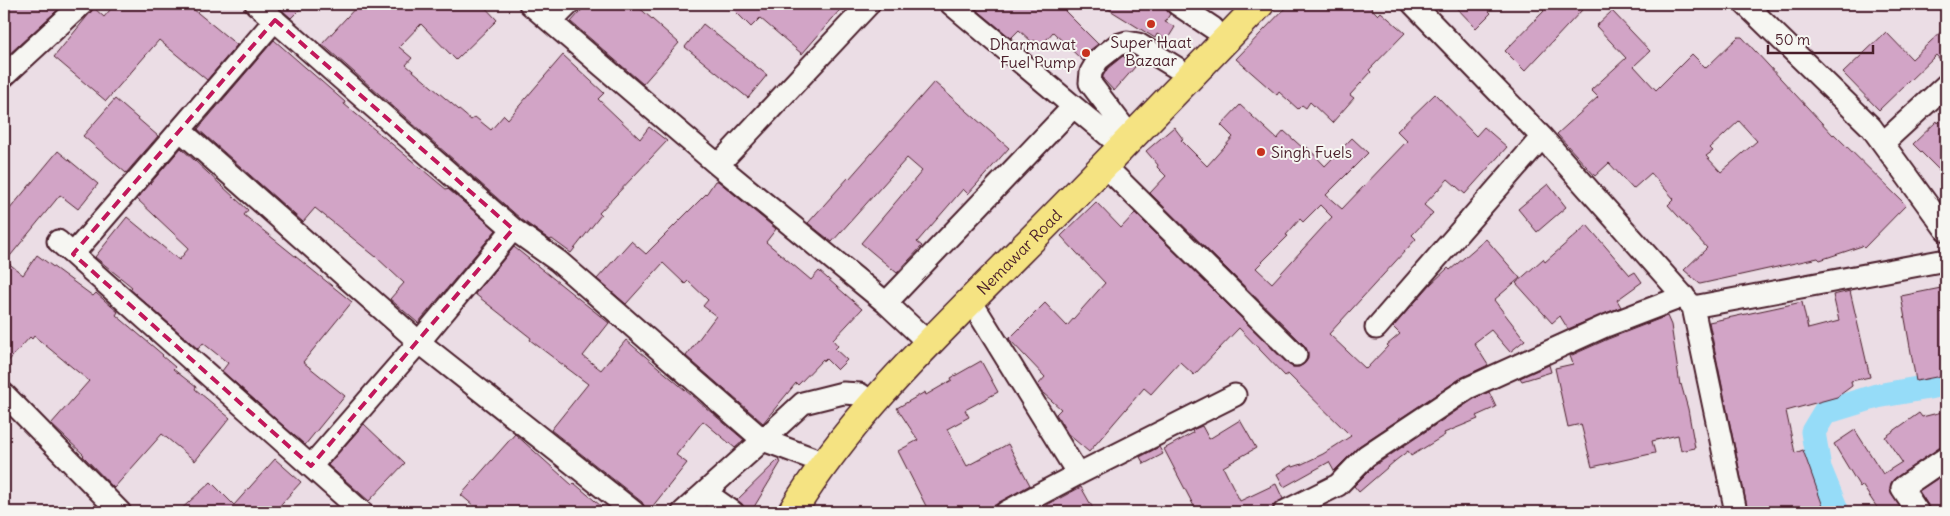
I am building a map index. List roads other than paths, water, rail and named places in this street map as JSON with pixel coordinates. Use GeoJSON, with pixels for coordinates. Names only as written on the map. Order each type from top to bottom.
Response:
{"type":"FeatureCollection","features":[{"type":"Feature","properties":{"kind":"highway","name":"Nemawar Road"},"geometry":{"type":"LineString","coordinates":[[923,339],[971,301],[1115,144],[1177,68],[1237,4]]}},
{"type":"Feature","properties":{"kind":"highway","name":"Nemawar Road"},"geometry":{"type":"LineString","coordinates":[[775,512],[817,460],[839,442],[866,399],[923,339],[1115,144],[1260,4]]}},
{"type":"Feature","properties":{"kind":"highway","name":"Nemawar Road"},"geometry":{"type":"LineString","coordinates":[[792,512],[817,460]]}},
{"type":"Feature","properties":{"kind":"street"},"geometry":{"type":"LineString","coordinates":[[4,76],[82,4]]}},
{"type":"Feature","properties":{"kind":"street"},"geometry":{"type":"LineString","coordinates":[[256,4],[513,229],[558,261],[763,440],[817,460]]}},
{"type":"Feature","properties":{"kind":"street"},"geometry":{"type":"LineString","coordinates":[[530,4],[718,165],[886,302],[923,339]]}},
{"type":"Feature","properties":{"kind":"street"},"geometry":{"type":"LineString","coordinates":[[551,22],[569,4]]}},
{"type":"Feature","properties":{"kind":"street"},"geometry":{"type":"LineString","coordinates":[[718,165],[869,4]]}},
{"type":"Feature","properties":{"kind":"street"},"geometry":{"type":"LineString","coordinates":[[951,4],[1115,144],[1296,355]]}},
{"type":"Feature","properties":{"kind":"street"},"geometry":{"type":"LineString","coordinates":[[1177,4],[1213,28]]}},
{"type":"Feature","properties":{"kind":"street"},"geometry":{"type":"LineString","coordinates":[[1413,4],[1542,137],[1688,301],[1736,512]]}},
{"type":"Feature","properties":{"kind":"street"},"geometry":{"type":"LineString","coordinates":[[1745,4],[1870,127],[1946,230]]}},
{"type":"Feature","properties":{"kind":"street"},"geometry":{"type":"LineString","coordinates":[[275,20],[180,130],[66,248],[362,512]]}},
{"type":"Feature","properties":{"kind":"street"},"geometry":{"type":"LineString","coordinates":[[1115,144],[1090,84],[1091,72],[1098,60],[1117,45],[1127,42],[1138,44],[1177,68]]}},
{"type":"Feature","properties":{"kind":"street"},"geometry":{"type":"LineString","coordinates":[[1882,143],[1946,85]]}},
{"type":"Feature","properties":{"kind":"street"},"geometry":{"type":"LineString","coordinates":[[886,302],[1073,107]]}},
{"type":"Feature","properties":{"kind":"street"},"geometry":{"type":"LineString","coordinates":[[180,130],[419,342],[634,512]]}},
{"type":"Feature","properties":{"kind":"street"},"geometry":{"type":"LineString","coordinates":[[1376,328],[1542,137]]}},
{"type":"Feature","properties":{"kind":"street"},"geometry":{"type":"LineString","coordinates":[[311,466],[419,342],[513,229]]}},
{"type":"Feature","properties":{"kind":"street"},"geometry":{"type":"LineString","coordinates":[[1284,512],[1338,485],[1366,456],[1468,388],[1603,327],[1688,301],[1946,260]]}},
{"type":"Feature","properties":{"kind":"street"},"geometry":{"type":"LineString","coordinates":[[971,301],[1078,474]]}},
{"type":"Feature","properties":{"kind":"street"},"geometry":{"type":"LineString","coordinates":[[683,512],[803,403],[843,393],[866,399]]}},
{"type":"Feature","properties":{"kind":"street"},"geometry":{"type":"LineString","coordinates":[[1006,512],[1235,395]]}},
{"type":"Feature","properties":{"kind":"street"},"geometry":{"type":"LineString","coordinates":[[8,405],[120,512]]}},
{"type":"Feature","properties":{"kind":"street"},"geometry":{"type":"LineString","coordinates":[[1918,512],[1902,488],[1946,458]]}},
{"type":"Feature","properties":{"kind":"street"},"geometry":{"type":"LineString","coordinates":[[706,493],[733,512]]}},
{"type":"Feature","properties":{"kind":"waterway"},"geometry":{"type":"LineString","coordinates":[[1837,512],[1819,468],[1813,432],[1825,412],[1877,396],[1946,384]]}},
{"type":"Feature","properties":{"kind":"place","name":"Super Haat Bazaar"},"geometry":{"type":"Point","coordinates":[1151,24]}},
{"type":"Feature","properties":{"kind":"place","name":"Dharmawat Fuel Pump"},"geometry":{"type":"Point","coordinates":[1086,53]}},
{"type":"Feature","properties":{"kind":"place","name":"Singh Fuels"},"geometry":{"type":"Point","coordinates":[1261,152]}}]}
